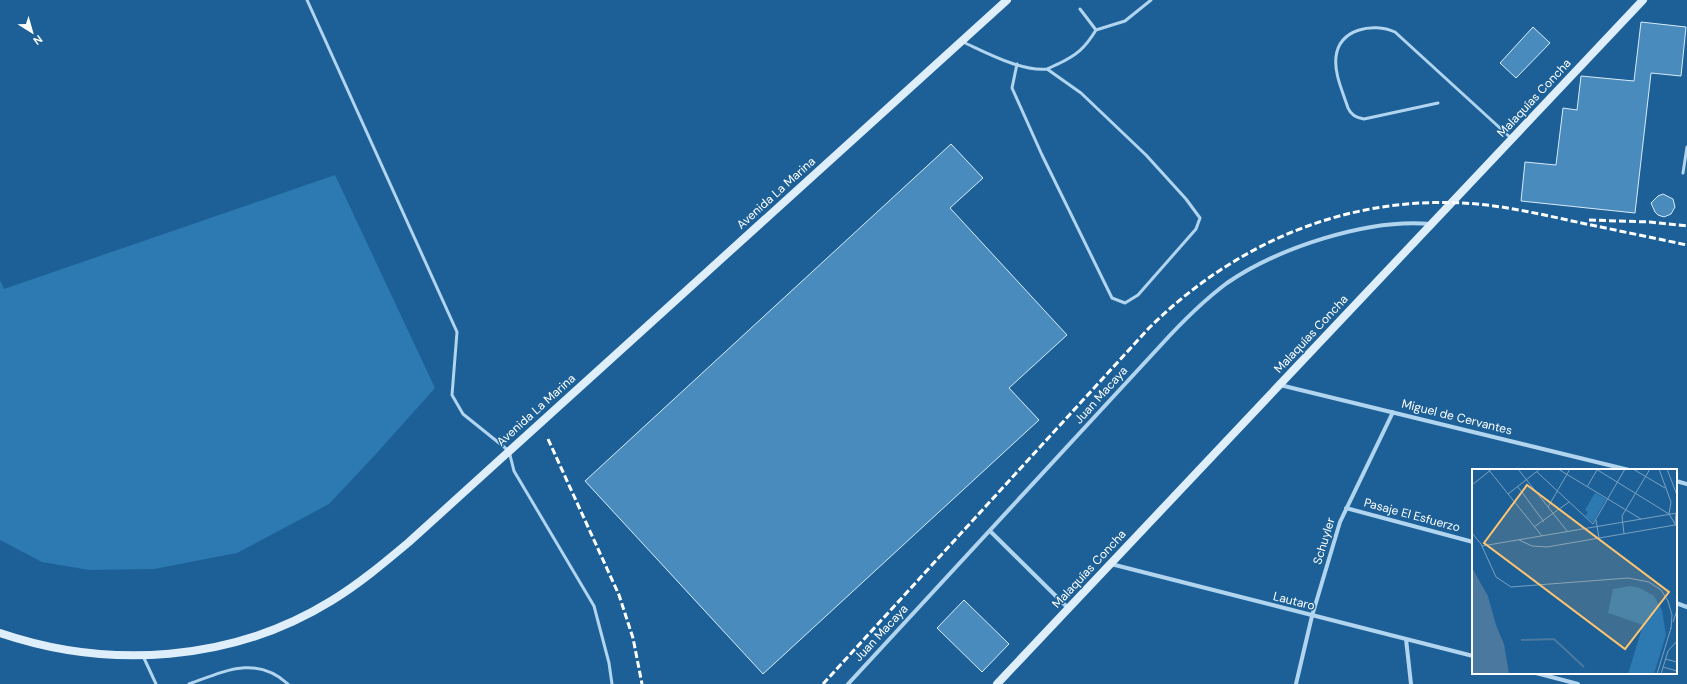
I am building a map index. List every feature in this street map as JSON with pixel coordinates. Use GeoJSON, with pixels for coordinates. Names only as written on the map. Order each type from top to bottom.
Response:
{"type":"FeatureCollection","features":[{"type":"Feature","properties":{"kind":"main road","name":"Avenida La Marina"},"geometry":{"type":"LineString","coordinates":[[0,633],[48,647],[68,651],[106,655],[143,656],[175,653],[228,644],[270,631],[311,612],[349,589],[388,560],[1007,0]]}},
{"type":"Feature","properties":{"kind":"main road","name":"Malaquías Concha"},"geometry":{"type":"LineString","coordinates":[[997,684],[1644,0]]}},
{"type":"Feature","properties":{"kind":"street","name":"Juan Macaya"},"geometry":{"type":"LineString","coordinates":[[848,684],[1180,324],[1226,284],[1264,262],[1320,240],[1375,226],[1402,223],[1432,224]]}},
{"type":"Feature","properties":{"kind":"street","name":"Miguel de Cervantes"},"geometry":{"type":"LineString","coordinates":[[1280,384],[1625,469]]}},
{"type":"Feature","properties":{"kind":"street","name":"Schuyler"},"geometry":{"type":"LineString","coordinates":[[1296,684],[1312,616],[1340,522],[1393,412]]}},
{"type":"Feature","properties":{"kind":"street"},"geometry":{"type":"LineString","coordinates":[[1677,482],[1687,484]]}},
{"type":"Feature","properties":{"kind":"street","name":"Pasaje El Esfuerzo"},"geometry":{"type":"LineString","coordinates":[[1346,508],[1472,542]]}},
{"type":"Feature","properties":{"kind":"street"},"geometry":{"type":"LineString","coordinates":[[990,531],[1069,608]]}},
{"type":"Feature","properties":{"kind":"street","name":"Lautaro"},"geometry":{"type":"LineString","coordinates":[[1110,564],[1472,656]]}},
{"type":"Feature","properties":{"kind":"street"},"geometry":{"type":"LineString","coordinates":[[1677,603],[1687,607]]}},
{"type":"Feature","properties":{"kind":"street"},"geometry":{"type":"LineString","coordinates":[[1406,639],[1410,684]]}},
{"type":"Feature","properties":{"kind":"street"},"geometry":{"type":"LineString","coordinates":[[1540,674],[1578,684]]}},
{"type":"Feature","properties":{"kind":"lane"},"geometry":{"type":"LineString","coordinates":[[307,0],[457,332],[452,395],[463,414],[509,451],[514,471],[594,606],[609,663],[612,684]]}},
{"type":"Feature","properties":{"kind":"lane"},"geometry":{"type":"LineString","coordinates":[[1047,69],[1076,55],[1096,30],[1125,21],[1151,0]]}},
{"type":"Feature","properties":{"kind":"lane"},"geometry":{"type":"LineString","coordinates":[[1080,9],[1096,30]]}},
{"type":"Feature","properties":{"kind":"lane"},"geometry":{"type":"LineString","coordinates":[[1438,102],[1364,119],[1357,118],[1348,108],[1336,70],[1336,57],[1340,45],[1353,33],[1367,27],[1380,27],[1395,32],[1512,139]]}},
{"type":"Feature","properties":{"kind":"lane"},"geometry":{"type":"LineString","coordinates":[[961,42],[1006,62],[1047,69],[1080,93],[1146,155],[1186,199],[1200,218],[1196,229],[1138,295],[1126,303],[1112,298],[1042,155],[1012,88],[1017,64]]}},
{"type":"Feature","properties":{"kind":"lane"},"geometry":{"type":"LineString","coordinates":[[1683,173],[1687,147]]}},
{"type":"Feature","properties":{"kind":"lane"},"geometry":{"type":"LineString","coordinates":[[143,656],[156,684]]}},
{"type":"Feature","properties":{"kind":"lane"},"geometry":{"type":"LineString","coordinates":[[190,684],[231,669],[250,667],[266,670],[281,677],[288,684]]}},
{"type":"Feature","properties":{"kind":"shaded area"},"geometry":{"type":"Polygon","coordinates":[[[335,175],[435,388],[375,455],[329,504],[237,553],[154,569],[89,570],[42,562],[0,540],[0,280],[4,289],[335,175]]]}},
{"type":"Feature","properties":{"kind":"building"},"geometry":{"type":"Polygon","coordinates":[[[1641,22],[1686,27],[1681,76],[1651,73],[1635,213],[1521,201],[1525,162],[1556,165],[1563,108],[1577,110],[1581,76],[1634,81],[1641,22]]]}},
{"type":"Feature","properties":{"kind":"building"},"geometry":{"type":"Polygon","coordinates":[[[1533,27],[1550,43],[1516,78],[1500,63],[1533,27]]]}},
{"type":"Feature","properties":{"kind":"building"},"geometry":{"type":"Polygon","coordinates":[[[951,144],[983,178],[950,208],[1067,335],[1009,388],[1039,420],[763,674],[585,481],[951,144]]]}},
{"type":"Feature","properties":{"kind":"building"},"geometry":{"type":"Polygon","coordinates":[[[1663,194],[1673,199],[1675,207],[1671,214],[1664,217],[1655,212],[1651,203],[1658,196],[1663,194]]]}},
{"type":"Feature","properties":{"kind":"building"},"geometry":{"type":"Polygon","coordinates":[[[964,600],[1009,644],[982,672],[937,628],[964,600]]]}},
{"type":"Feature","properties":{"kind":"railway"},"geometry":{"type":"LineString","coordinates":[[823,684],[1149,328],[1183,297],[1220,270],[1258,248],[1299,229],[1341,215],[1385,206],[1431,203],[1489,205],[1536,213],[1687,245]]}},
{"type":"Feature","properties":{"kind":"railway"},"geometry":{"type":"LineString","coordinates":[[1589,220],[1650,222],[1687,226]]}},
{"type":"Feature","properties":{"kind":"railway"},"geometry":{"type":"LineString","coordinates":[[548,439],[619,595],[633,638],[642,684]]}}]}
